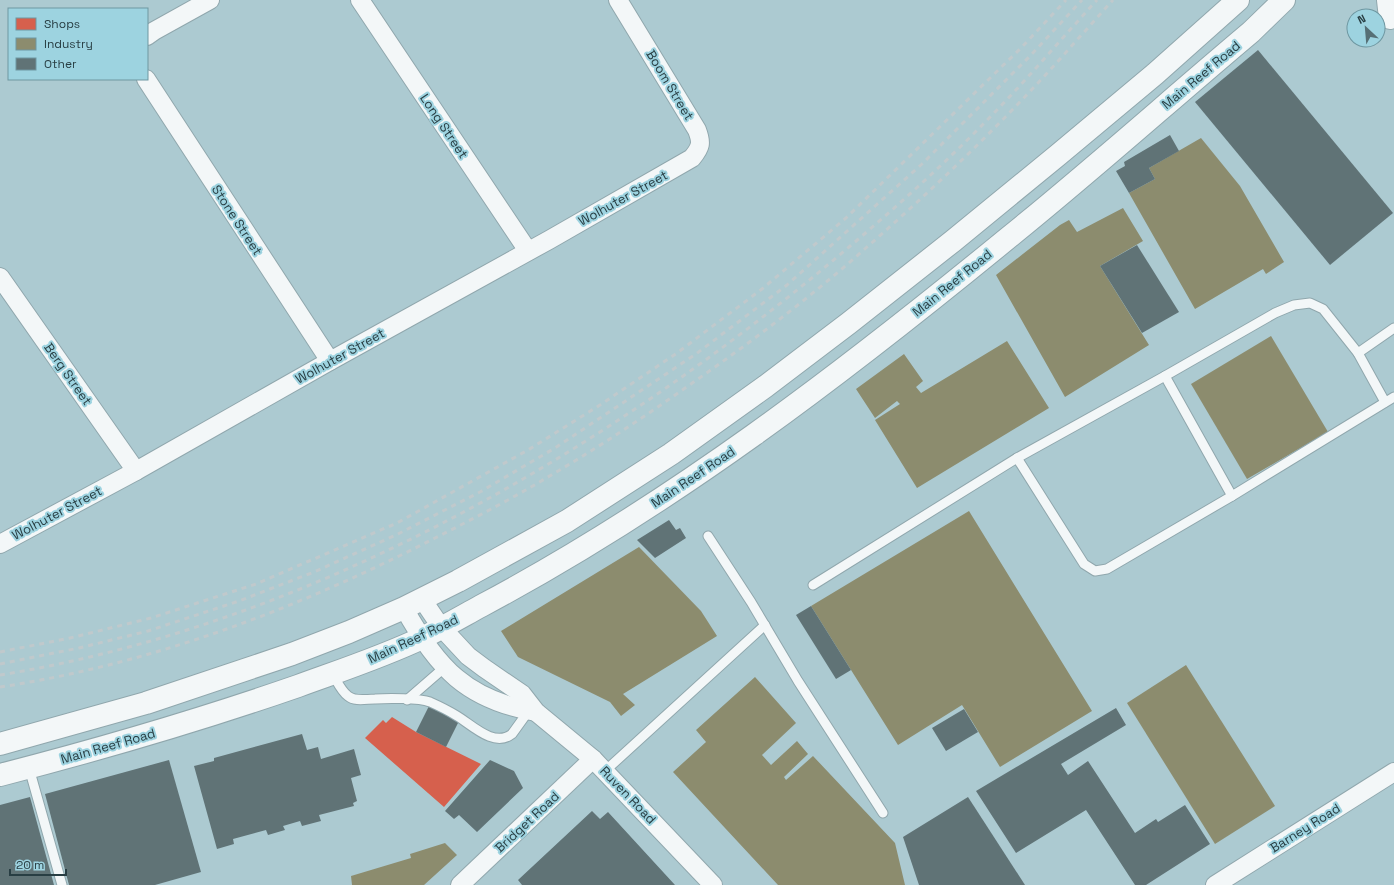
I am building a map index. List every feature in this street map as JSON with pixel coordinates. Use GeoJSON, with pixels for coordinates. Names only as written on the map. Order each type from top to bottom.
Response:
{"type":"FeatureCollection","features":[{"type":"Feature","properties":{"kind":"main road"},"geometry":{"type":"LineString","coordinates":[[0,744],[146,703],[285,656],[349,632],[413,604],[567,521],[671,454],[766,386],[953,241],[1155,74],[1238,0]]}},
{"type":"Feature","properties":{"kind":"main road","name":"Main Reef Road"},"geometry":{"type":"LineString","coordinates":[[0,775],[145,736],[251,702],[332,673],[421,638],[520,586],[587,546],[675,490],[778,418],[855,360],[1010,237],[1251,32],[1284,0]]}},
{"type":"Feature","properties":{"kind":"street"},"geometry":{"type":"LineString","coordinates":[[148,35],[210,0]]}},
{"type":"Feature","properties":{"kind":"street","name":"Long Street"},"geometry":{"type":"LineString","coordinates":[[360,0],[528,251]]}},
{"type":"Feature","properties":{"kind":"street","name":"Boom Street"},"geometry":{"type":"LineString","coordinates":[[618,0],[697,130],[701,140],[699,150],[692,158],[680,166]]}},
{"type":"Feature","properties":{"kind":"street","name":"Stone Street"},"geometry":{"type":"LineString","coordinates":[[147,80],[330,361]]}},
{"type":"Feature","properties":{"kind":"street","name":"Wolhuter Street"},"geometry":{"type":"LineString","coordinates":[[0,544],[136,471],[680,166]]}},
{"type":"Feature","properties":{"kind":"street","name":"Berg Street"},"geometry":{"type":"LineString","coordinates":[[0,276],[136,471]]}},
{"type":"Feature","properties":{"kind":"street","name":"Ruven Road"},"geometry":{"type":"LineString","coordinates":[[413,604],[441,627],[468,656],[522,694],[532,710],[599,765],[713,885]]}},
{"type":"Feature","properties":{"kind":"street","name":"Ruven Road"},"geometry":{"type":"LineString","coordinates":[[413,604],[421,638],[435,658],[464,684],[479,694],[511,707],[532,710]]}},
{"type":"Feature","properties":{"kind":"street","name":"Bridget Road"},"geometry":{"type":"LineString","coordinates":[[460,885],[599,765]]}},
{"type":"Feature","properties":{"kind":"street","name":"Barney Road"},"geometry":{"type":"LineString","coordinates":[[1215,885],[1394,772]]}},
{"type":"Feature","properties":{"kind":"lane"},"geometry":{"type":"LineString","coordinates":[[813,585],[1017,458],[1275,313],[1294,305],[1310,303],[1323,309],[1358,353],[1385,402]]}},
{"type":"Feature","properties":{"kind":"lane"},"geometry":{"type":"LineString","coordinates":[[1358,353],[1394,328]]}},
{"type":"Feature","properties":{"kind":"lane"},"geometry":{"type":"LineString","coordinates":[[1164,376],[1232,496]]}},
{"type":"Feature","properties":{"kind":"lane"},"geometry":{"type":"LineString","coordinates":[[1017,458],[1084,564],[1095,571],[1108,569],[1232,496],[1394,397]]}},
{"type":"Feature","properties":{"kind":"lane"},"geometry":{"type":"LineString","coordinates":[[708,536],[751,602],[798,681],[883,813]]}},
{"type":"Feature","properties":{"kind":"lane"},"geometry":{"type":"LineString","coordinates":[[599,765],[765,626]]}},
{"type":"Feature","properties":{"kind":"lane"},"geometry":{"type":"LineString","coordinates":[[407,700],[445,667]]}},
{"type":"Feature","properties":{"kind":"lane"},"geometry":{"type":"LineString","coordinates":[[332,673],[344,693],[355,699],[429,702],[457,716],[496,739],[508,737],[512,734],[532,710]]}},
{"type":"Feature","properties":{"kind":"lane"},"geometry":{"type":"LineString","coordinates":[[29,768],[62,885]]}},
{"type":"Feature","properties":{"kind":"building: Shops"},"geometry":{"type":"Polygon","coordinates":[[[392,717],[416,732],[481,764],[444,807],[365,738],[383,720],[386,723],[392,717]]]}},
{"type":"Feature","properties":{"kind":"building: Industry"},"geometry":{"type":"Polygon","coordinates":[[[1201,138],[1240,186],[1284,262],[1266,274],[1263,269],[1195,309],[1129,193],[1155,179],[1149,168],[1201,138]]]}},
{"type":"Feature","properties":{"kind":"building: Industry"},"geometry":{"type":"Polygon","coordinates":[[[1123,208],[1143,241],[1100,266],[1149,345],[1065,397],[996,275],[1060,225],[1069,220],[1077,232],[1123,208]]]}},
{"type":"Feature","properties":{"kind":"building: Industry"},"geometry":{"type":"Polygon","coordinates":[[[1271,336],[1328,432],[1247,479],[1191,384],[1271,336]]]}},
{"type":"Feature","properties":{"kind":"building: Industry"},"geometry":{"type":"Polygon","coordinates":[[[1007,341],[1049,408],[917,488],[875,420],[900,404],[897,401],[875,418],[856,389],[904,354],[923,381],[916,387],[921,393],[1007,341]]]}},
{"type":"Feature","properties":{"kind":"building: Industry"},"geometry":{"type":"Polygon","coordinates":[[[969,511],[1092,711],[1000,767],[962,705],[898,745],[811,606],[969,511]]]}},
{"type":"Feature","properties":{"kind":"building: Industry"},"geometry":{"type":"Polygon","coordinates":[[[639,547],[701,611],[717,636],[623,694],[635,705],[621,716],[610,702],[518,657],[501,631],[639,547]]]}},
{"type":"Feature","properties":{"kind":"building: Industry"},"geometry":{"type":"Polygon","coordinates":[[[1186,665],[1275,806],[1215,844],[1127,703],[1186,665]]]}},
{"type":"Feature","properties":{"kind":"building: Industry"},"geometry":{"type":"Polygon","coordinates":[[[755,677],[796,723],[762,755],[771,765],[797,741],[808,754],[784,777],[786,780],[813,756],[895,843],[905,885],[778,885],[673,772],[706,742],[696,730],[755,677]]]}},
{"type":"Feature","properties":{"kind":"building: Industry"},"geometry":{"type":"Polygon","coordinates":[[[445,843],[457,855],[424,885],[352,885],[351,876],[411,858],[410,854],[445,843]]]}},
{"type":"Feature","properties":{"kind":"building: Other"},"geometry":{"type":"Polygon","coordinates":[[[1258,50],[1393,213],[1330,265],[1195,102],[1258,50]]]}},
{"type":"Feature","properties":{"kind":"building: Other"},"geometry":{"type":"Polygon","coordinates":[[[1170,135],[1179,151],[1149,168],[1155,179],[1129,193],[1116,171],[1125,166],[1124,162],[1170,135]]]}},
{"type":"Feature","properties":{"kind":"building: Other"},"geometry":{"type":"Polygon","coordinates":[[[1137,245],[1179,312],[1142,333],[1100,266],[1137,245]]]}},
{"type":"Feature","properties":{"kind":"building: Other"},"geometry":{"type":"Polygon","coordinates":[[[669,520],[676,530],[680,528],[686,538],[655,558],[637,540],[669,520]]]}},
{"type":"Feature","properties":{"kind":"building: Other"},"geometry":{"type":"Polygon","coordinates":[[[811,606],[851,670],[836,679],[796,615],[811,606]]]}},
{"type":"Feature","properties":{"kind":"building: Other"},"geometry":{"type":"Polygon","coordinates":[[[430,704],[460,719],[446,747],[416,732],[430,704]]]}},
{"type":"Feature","properties":{"kind":"building: Other"},"geometry":{"type":"Polygon","coordinates":[[[1116,708],[1126,725],[1061,764],[1068,775],[1088,761],[1135,833],[1156,819],[1158,822],[1185,805],[1210,844],[1146,885],[1135,885],[1086,810],[1016,853],[976,791],[1116,708]]]}},
{"type":"Feature","properties":{"kind":"building: Other"},"geometry":{"type":"Polygon","coordinates":[[[964,709],[978,732],[946,751],[932,728],[964,709]]]}},
{"type":"Feature","properties":{"kind":"building: Other"},"geometry":{"type":"Polygon","coordinates":[[[302,734],[307,750],[318,747],[321,759],[354,749],[361,775],[351,778],[357,801],[353,803],[354,806],[319,815],[321,821],[302,826],[300,821],[283,826],[285,830],[268,835],[266,830],[233,839],[234,844],[217,849],[194,766],[214,761],[214,758],[302,734]]]}},
{"type":"Feature","properties":{"kind":"building: Other"},"geometry":{"type":"Polygon","coordinates":[[[169,760],[201,872],[155,885],[69,885],[45,794],[169,760]]]}},
{"type":"Feature","properties":{"kind":"building: Other"},"geometry":{"type":"Polygon","coordinates":[[[490,760],[514,771],[523,788],[477,832],[459,815],[454,819],[445,811],[490,760]]]}},
{"type":"Feature","properties":{"kind":"building: Other"},"geometry":{"type":"Polygon","coordinates":[[[30,797],[54,885],[0,885],[0,805],[30,797]]]}},
{"type":"Feature","properties":{"kind":"building: Other"},"geometry":{"type":"Polygon","coordinates":[[[968,797],[1025,885],[919,885],[903,837],[968,797]]]}},
{"type":"Feature","properties":{"kind":"building: Other"},"geometry":{"type":"Polygon","coordinates":[[[592,811],[600,819],[608,812],[675,885],[522,885],[518,880],[592,811]]]}},
{"type":"Feature","properties":{"kind":"railway"},"geometry":{"type":"LineString","coordinates":[[0,652],[70,638],[151,618],[256,584],[397,523],[528,450],[600,405],[677,353],[762,289],[846,218],[1022,47],[1066,0]]}},
{"type":"Feature","properties":{"kind":"railway"},"geometry":{"type":"LineString","coordinates":[[0,664],[79,648],[148,631],[239,601],[314,572],[396,535],[480,492],[555,448],[696,354],[787,285],[922,164],[1031,55],[1082,0]]}},
{"type":"Feature","properties":{"kind":"railway"},"geometry":{"type":"LineString","coordinates":[[0,675],[113,651],[223,618],[332,576],[438,526],[541,469],[639,406],[734,339],[846,250],[911,193],[975,133],[1021,85],[1097,0]]}},
{"type":"Feature","properties":{"kind":"railway"},"geometry":{"type":"LineString","coordinates":[[0,687],[57,677],[113,664],[169,648],[278,610],[383,564],[450,530],[524,491],[587,453],[655,409],[734,353],[802,302],[846,266],[961,161],[1050,70],[1113,0]]}}]}
